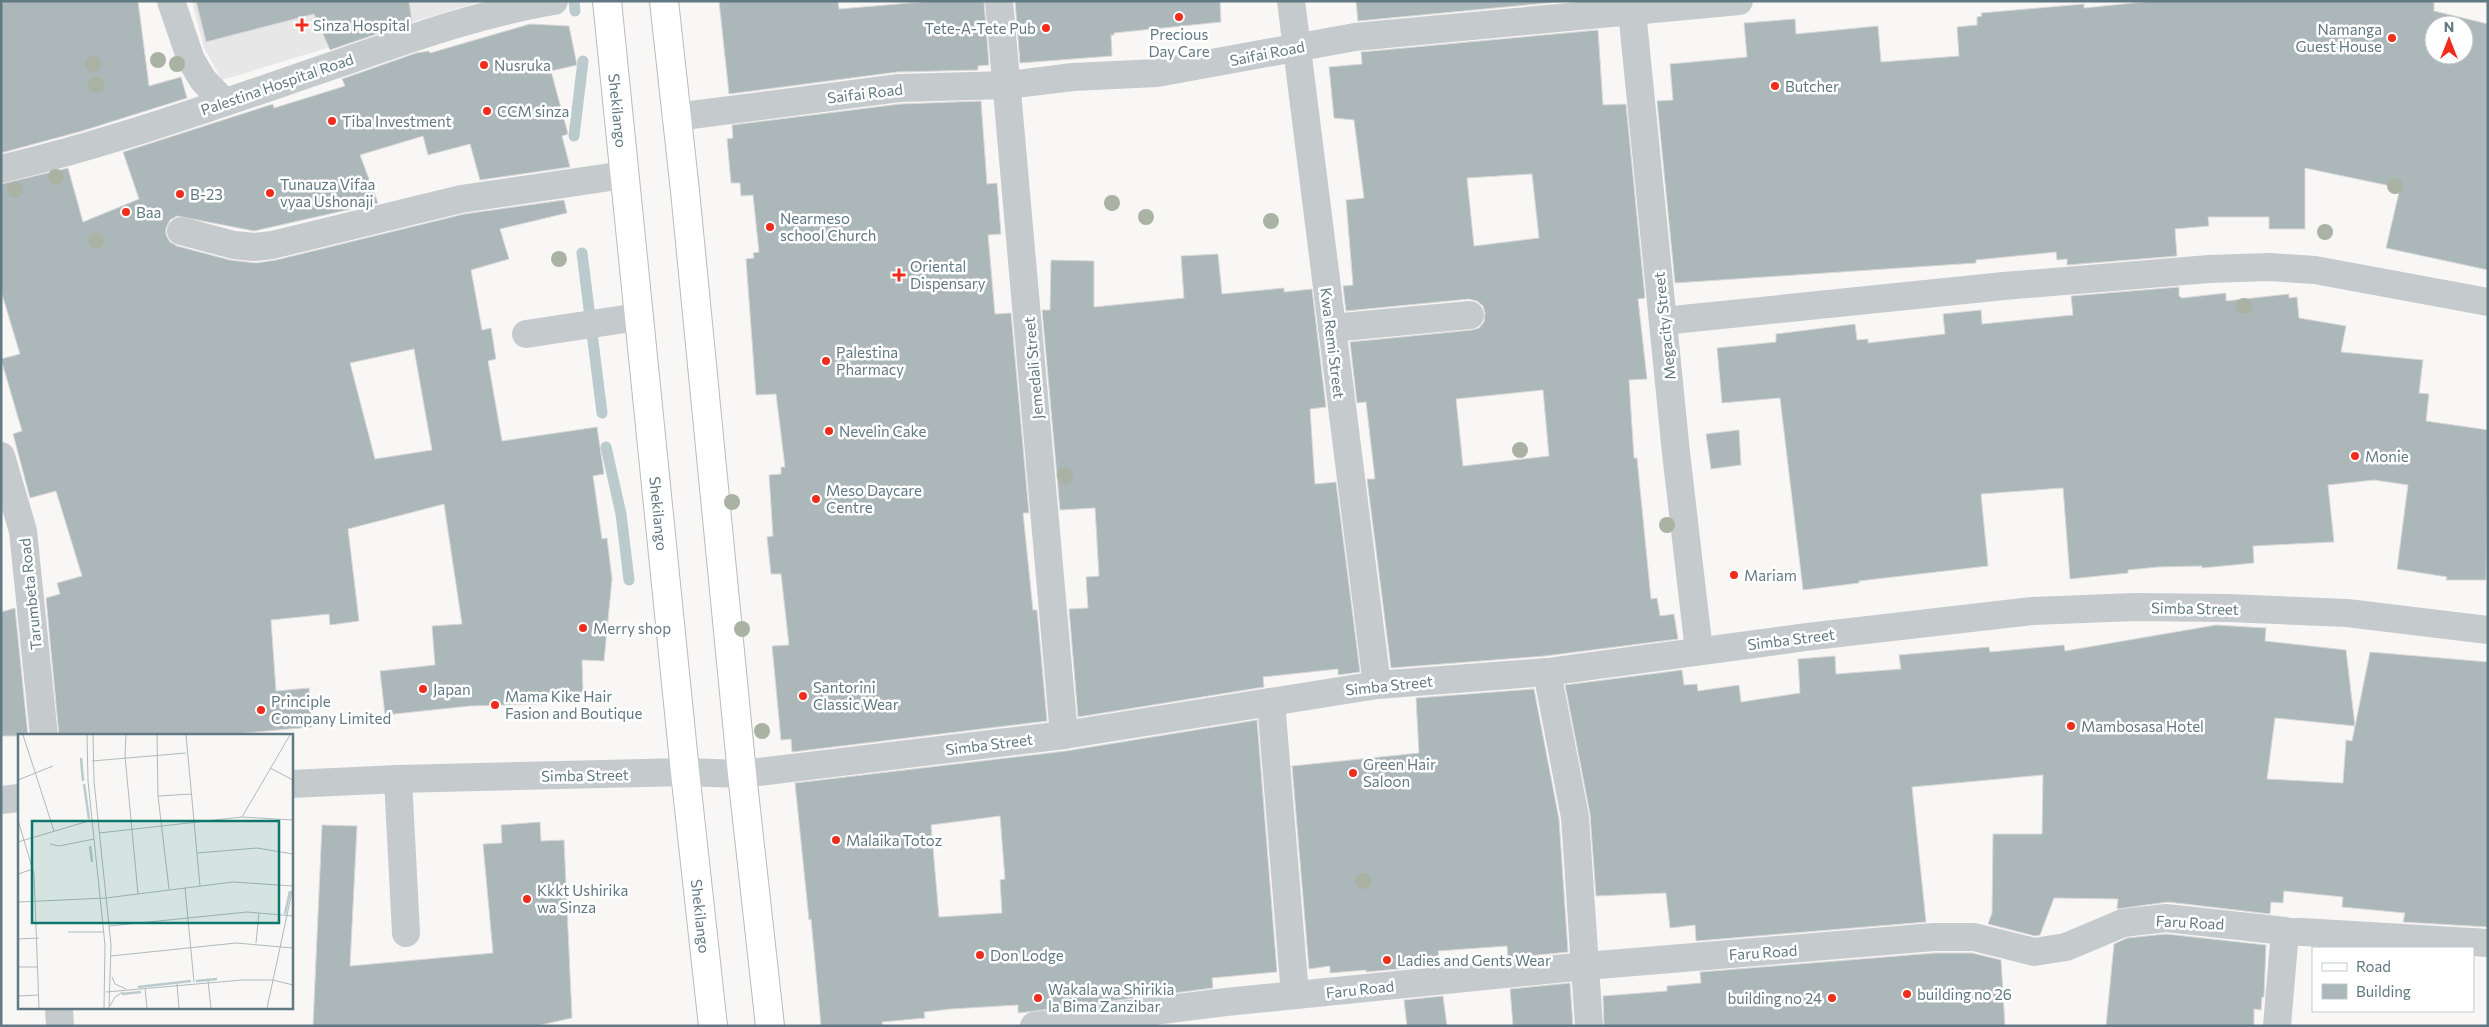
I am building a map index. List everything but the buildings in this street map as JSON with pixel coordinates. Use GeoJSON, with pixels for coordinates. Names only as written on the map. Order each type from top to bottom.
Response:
{"type":"FeatureCollection","features":[{"type":"Feature","properties":{"kind":"main road","name":"Shekilango"},"geometry":{"type":"LineString","coordinates":[[607,1],[684,772],[713,1026]]}},
{"type":"Feature","properties":{"kind":"main road"},"geometry":{"type":"LineString","coordinates":[[664,1],[742,774],[770,1026]]}},
{"type":"Feature","properties":{"kind":"street"},"geometry":{"type":"LineString","coordinates":[[171,1],[191,60],[202,80],[224,102]]}},
{"type":"Feature","properties":{"kind":"street","name":"Palestina Hospital Road"},"geometry":{"type":"LineString","coordinates":[[1,169],[69,153],[402,42],[523,6],[554,1]]}},
{"type":"Feature","properties":{"kind":"street","name":"Jemedali Street"},"geometry":{"type":"LineString","coordinates":[[999,1],[1008,85],[1064,735]]}},
{"type":"Feature","properties":{"kind":"street","name":"Kwa Remi Street"},"geometry":{"type":"LineString","coordinates":[[1291,1],[1295,47],[1377,685]]}},
{"type":"Feature","properties":{"kind":"street","name":"Saifai Road"},"geometry":{"type":"LineString","coordinates":[[676,116],[899,88],[1008,85],[1073,77],[1157,73],[1355,37],[1632,6],[1739,1]]}},
{"type":"Feature","properties":{"kind":"street","name":"Megacity Street"},"geometry":{"type":"LineString","coordinates":[[1632,6],[1676,453],[1699,651]]}},
{"type":"Feature","properties":{"kind":"street"},"geometry":{"type":"LineString","coordinates":[[181,231],[234,245],[254,247],[272,245],[461,199],[624,175]]}},
{"type":"Feature","properties":{"kind":"street"},"geometry":{"type":"LineString","coordinates":[[1663,322],[2004,286],[2229,268],[2315,270],[2488,302]]}},
{"type":"Feature","properties":{"kind":"street"},"geometry":{"type":"LineString","coordinates":[[1332,328],[1470,315]]}},
{"type":"Feature","properties":{"kind":"street"},"geometry":{"type":"LineString","coordinates":[[526,334],[638,317]]}},
{"type":"Feature","properties":{"kind":"street","name":"Tarumbeta Road"},"geometry":{"type":"LineString","coordinates":[[1,456],[5,485],[23,531],[44,734]]}},
{"type":"Feature","properties":{"kind":"street","name":"Simba Street"},"geometry":{"type":"LineString","coordinates":[[292,784],[398,779],[684,772],[742,774],[1064,735],[1377,685],[1547,672],[1699,651],[2032,611],[2135,607],[2229,608],[2347,614],[2488,630]]}},
{"type":"Feature","properties":{"kind":"street"},"geometry":{"type":"LineString","coordinates":[[1547,672],[1575,817],[1590,1026]]}},
{"type":"Feature","properties":{"kind":"street"},"geometry":{"type":"LineString","coordinates":[[1271,702],[1295,995]]}},
{"type":"Feature","properties":{"kind":"street"},"geometry":{"type":"LineString","coordinates":[[398,779],[406,933]]}},
{"type":"Feature","properties":{"kind":"street"},"geometry":{"type":"LineString","coordinates":[[1,800],[18,798]]}},
{"type":"Feature","properties":{"kind":"street","name":"Faru Road"},"geometry":{"type":"LineString","coordinates":[[1034,1026],[1295,995],[1586,966],[1934,937],[1974,937],[2034,952],[2066,947],[2123,923],[2166,918],[2285,931],[2488,943]]}},
{"type":"Feature","properties":{"kind":"street"},"geometry":{"type":"LineString","coordinates":[[2277,1026],[2285,931]]}},
{"type":"Feature","properties":{"kind":"street"},"geometry":{"type":"LineString","coordinates":[[59,1010],[60,1026]]}},
{"type":"Feature","properties":{"kind":"shaded area","name":"Sinza Hospital"},"geometry":{"type":"Polygon","coordinates":[[[192,1],[482,1],[222,80],[204,48],[192,1]]]}},
{"type":"Feature","properties":{"kind":"waterway"},"geometry":{"type":"LineString","coordinates":[[574,1],[575,11]]}},
{"type":"Feature","properties":{"kind":"waterway"},"geometry":{"type":"LineString","coordinates":[[574,136],[583,61]]}},
{"type":"Feature","properties":{"kind":"waterway"},"geometry":{"type":"LineString","coordinates":[[582,253],[602,413]]}},
{"type":"Feature","properties":{"kind":"waterway"},"geometry":{"type":"LineString","coordinates":[[606,447],[621,514],[629,580]]}},
{"type":"Feature","properties":{"kind":"place","name":"Precious Day Care"},"geometry":{"type":"Point","coordinates":[1179,17]}},
{"type":"Feature","properties":{"kind":"place","name":"Sinza Hospital"},"geometry":{"type":"Point","coordinates":[302,25]}},
{"type":"Feature","properties":{"kind":"place","name":"Tete-A-Tete Pub"},"geometry":{"type":"Point","coordinates":[1046,28]}},
{"type":"Feature","properties":{"kind":"place","name":"Namanga Guest House"},"geometry":{"type":"Point","coordinates":[2392,38]}},
{"type":"Feature","properties":{"kind":"place","name":"Nusruka"},"geometry":{"type":"Point","coordinates":[484,65]}},
{"type":"Feature","properties":{"kind":"place","name":"Butcher"},"geometry":{"type":"Point","coordinates":[1775,86]}},
{"type":"Feature","properties":{"kind":"place","name":"CCM sinza"},"geometry":{"type":"Point","coordinates":[487,111]}},
{"type":"Feature","properties":{"kind":"place","name":"Tiba Investment"},"geometry":{"type":"Point","coordinates":[332,121]}},
{"type":"Feature","properties":{"kind":"place","name":"Tunauza Vifaa vyaa Ushonaji"},"geometry":{"type":"Point","coordinates":[270,193]}},
{"type":"Feature","properties":{"kind":"place","name":"B-23"},"geometry":{"type":"Point","coordinates":[180,194]}},
{"type":"Feature","properties":{"kind":"place","name":"Baa"},"geometry":{"type":"Point","coordinates":[126,212]}},
{"type":"Feature","properties":{"kind":"place","name":"Nearmeso school Church"},"geometry":{"type":"Point","coordinates":[770,227]}},
{"type":"Feature","properties":{"kind":"place","name":"Oriental Dispensary"},"geometry":{"type":"Point","coordinates":[899,275]}},
{"type":"Feature","properties":{"kind":"place","name":"Palestina Pharmacy"},"geometry":{"type":"Point","coordinates":[826,361]}},
{"type":"Feature","properties":{"kind":"place","name":"Nevelin Cake"},"geometry":{"type":"Point","coordinates":[829,431]}},
{"type":"Feature","properties":{"kind":"place","name":"Monie"},"geometry":{"type":"Point","coordinates":[2355,456]}},
{"type":"Feature","properties":{"kind":"place","name":"Meso Daycare Centre"},"geometry":{"type":"Point","coordinates":[816,499]}},
{"type":"Feature","properties":{"kind":"place","name":"Mariam"},"geometry":{"type":"Point","coordinates":[1734,575]}},
{"type":"Feature","properties":{"kind":"place","name":"Merry shop"},"geometry":{"type":"Point","coordinates":[583,628]}},
{"type":"Feature","properties":{"kind":"place","name":"Japan"},"geometry":{"type":"Point","coordinates":[423,689]}},
{"type":"Feature","properties":{"kind":"place","name":"Santorini Classic Wear"},"geometry":{"type":"Point","coordinates":[803,696]}},
{"type":"Feature","properties":{"kind":"place","name":"Mama Kike Hair Fasion and Boutique"},"geometry":{"type":"Point","coordinates":[495,705]}},
{"type":"Feature","properties":{"kind":"place","name":"Principle Company Limited"},"geometry":{"type":"Point","coordinates":[261,710]}},
{"type":"Feature","properties":{"kind":"place","name":"Mambosasa Hotel"},"geometry":{"type":"Point","coordinates":[2071,726]}},
{"type":"Feature","properties":{"kind":"place","name":"Green Hair Saloon"},"geometry":{"type":"Point","coordinates":[1353,773]}},
{"type":"Feature","properties":{"kind":"place","name":"Malaika Totoz"},"geometry":{"type":"Point","coordinates":[836,840]}},
{"type":"Feature","properties":{"kind":"place","name":"Kkkt Ushirika wa Sinza"},"geometry":{"type":"Point","coordinates":[527,899]}},
{"type":"Feature","properties":{"kind":"place","name":"Don Lodge"},"geometry":{"type":"Point","coordinates":[980,955]}},
{"type":"Feature","properties":{"kind":"place","name":"Ladies and Gents Wear"},"geometry":{"type":"Point","coordinates":[1387,960]}},
{"type":"Feature","properties":{"kind":"place","name":"building no 26"},"geometry":{"type":"Point","coordinates":[1907,994]}},
{"type":"Feature","properties":{"kind":"place","name":"Wakala wa Shirikia la Bima Zanzibar"},"geometry":{"type":"Point","coordinates":[1038,998]}},
{"type":"Feature","properties":{"kind":"place","name":"building no 24"},"geometry":{"type":"Point","coordinates":[1832,998]}}]}
